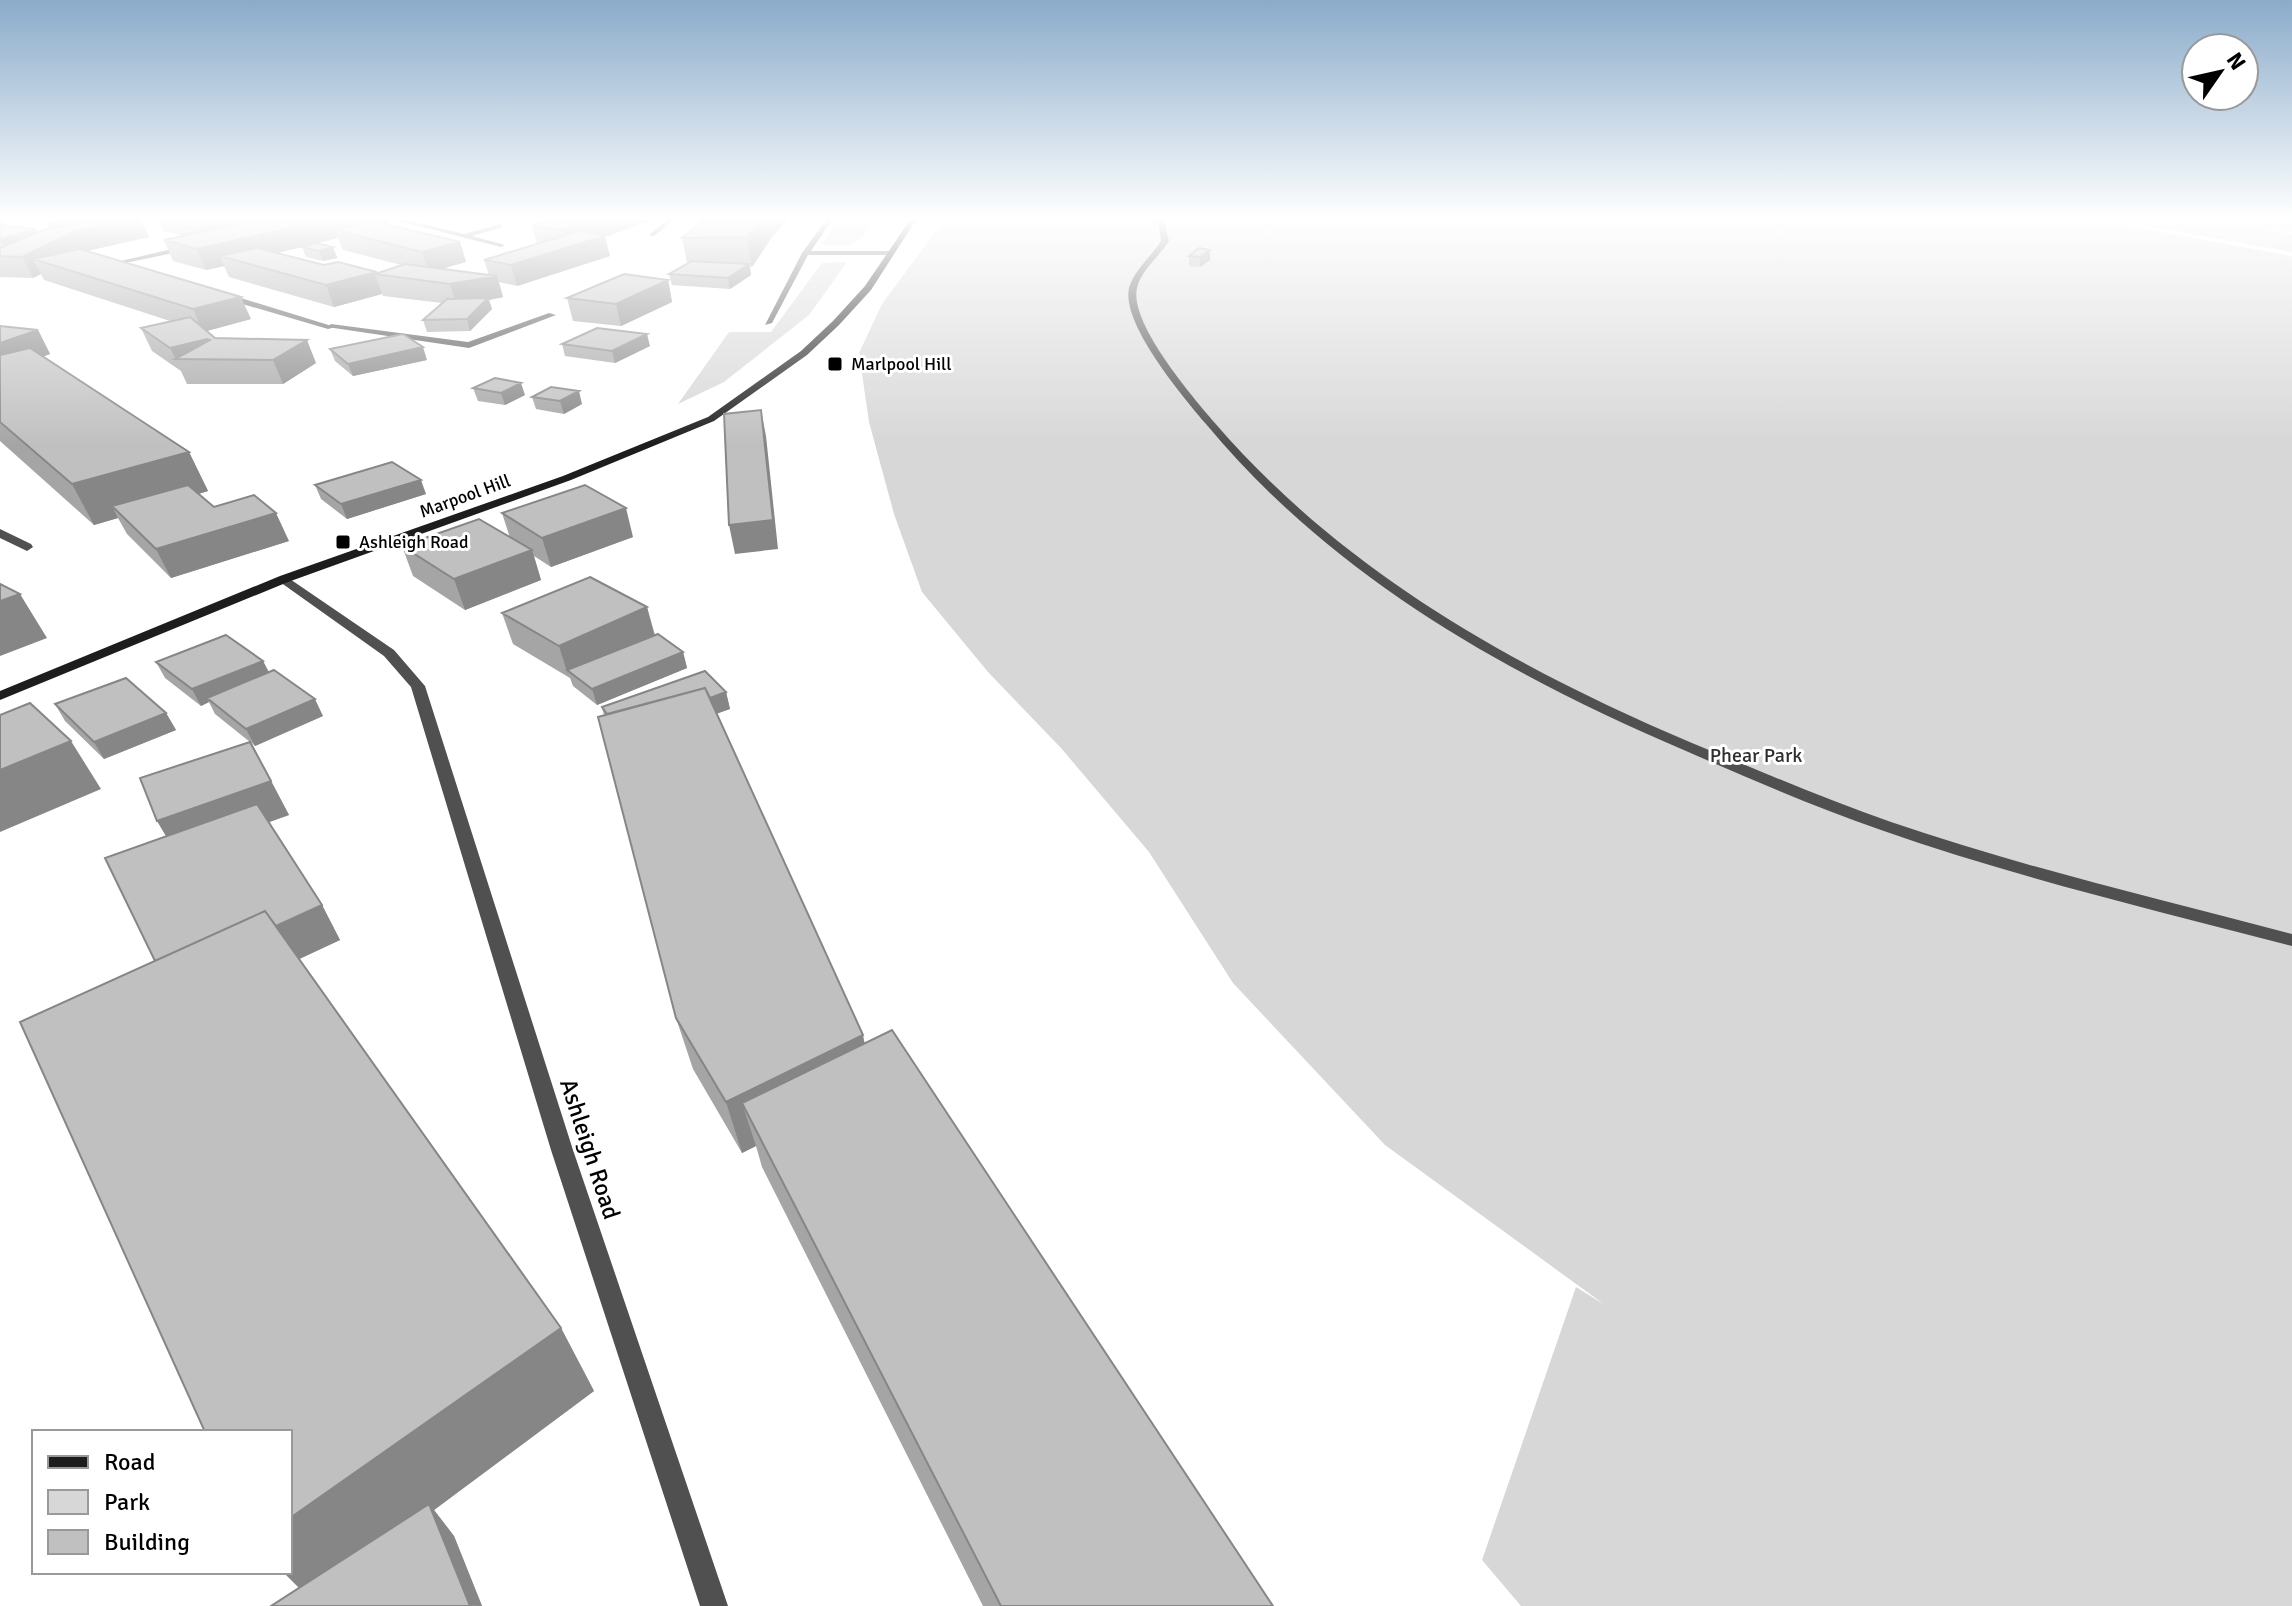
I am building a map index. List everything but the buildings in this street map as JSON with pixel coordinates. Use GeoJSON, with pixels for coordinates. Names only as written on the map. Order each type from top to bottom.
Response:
{"type":"FeatureCollection","features":[{"type":"Feature","properties":{"kind":"street"},"geometry":{"type":"LineString","coordinates":[[223,295],[331,327],[469,345],[552,315]]}},
{"type":"Feature","properties":{"kind":"street"},"geometry":{"type":"LineString","coordinates":[[768,323],[783,295]]}},
{"type":"Feature","properties":{"kind":"street","name":"Marpool Hill"},"geometry":{"type":"LineString","coordinates":[[0,696],[284,579],[678,435],[711,419],[804,353],[861,295]]}},
{"type":"Feature","properties":{"kind":"street"},"geometry":{"type":"LineString","coordinates":[[1132,295],[1138,317],[1159,358],[1212,425],[1296,514],[1404,600],[1478,647],[1636,726],[1908,834],[2036,872],[2292,940]]}},
{"type":"Feature","properties":{"kind":"street"},"geometry":{"type":"LineString","coordinates":[[0,533],[27,547]]}},
{"type":"Feature","properties":{"kind":"street","name":"Ashleigh Road"},"geometry":{"type":"LineString","coordinates":[[284,579],[389,653],[418,686],[562,1150],[714,1606]]}},
{"type":"Feature","properties":{"kind":"green space"},"geometry":{"type":"Polygon","coordinates":[[[798,295],[823,295],[809,315],[724,382],[678,404],[729,332],[771,332],[798,295]]]}},
{"type":"Feature","properties":{"kind":"green space","name":"Phear Park"},"geometry":{"type":"Polygon","coordinates":[[[889,295],[2292,295],[2292,1606],[1521,1606],[1482,1560],[1576,1287],[1605,1305],[1385,1145],[1233,983],[1149,852],[1061,748],[988,672],[922,592],[894,514],[869,422],[859,353],[889,295]]]}},
{"type":"Feature","properties":{"kind":"place","name":"Marlpool Hill"},"geometry":{"type":"Point","coordinates":[835,364]}},
{"type":"Feature","properties":{"kind":"place","name":"Ashleigh Road"},"geometry":{"type":"Point","coordinates":[343,542]}}]}
